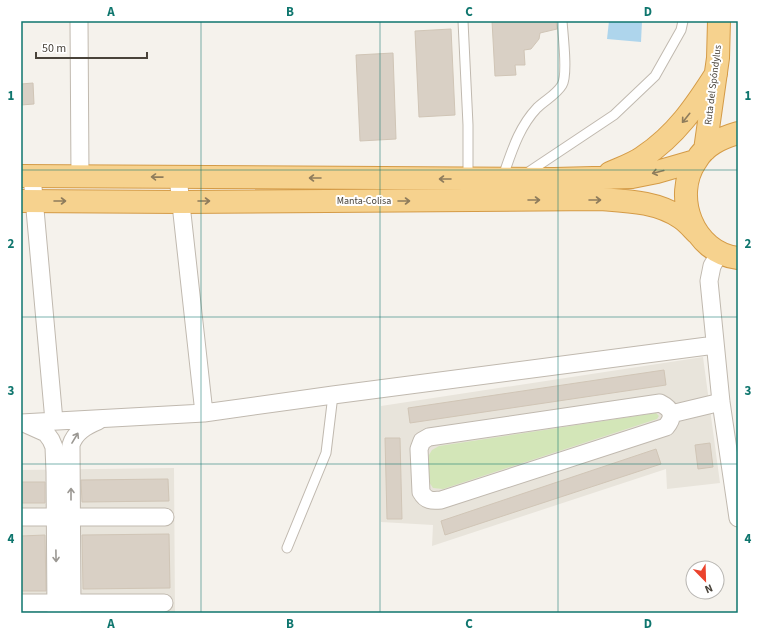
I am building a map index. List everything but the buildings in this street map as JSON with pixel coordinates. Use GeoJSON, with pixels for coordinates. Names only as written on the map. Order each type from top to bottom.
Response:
{"type":"FeatureCollection","features":[{"type":"Feature","properties":{"kind":"highway","name":"Ruta del Spóndylus"},"geometry":{"type":"LineString","coordinates":[[697,233],[688,216],[685,197],[687,178],[700,155],[716,74],[719,21]]}},
{"type":"Feature","properties":{"kind":"highway"},"geometry":{"type":"LineString","coordinates":[[600,178],[642,158],[672,134],[688,117],[716,74]]}},
{"type":"Feature","properties":{"kind":"highway"},"geometry":{"type":"LineString","coordinates":[[26,176],[468,179],[600,178],[632,176],[657,172],[700,155],[720,139],[738,132]]}},
{"type":"Feature","properties":{"kind":"highway","name":"Manta-Colisa"},"geometry":{"type":"LineString","coordinates":[[27,201],[181,202],[600,200],[642,202],[665,210],[681,218],[707,244],[729,255]]}},
{"type":"Feature","properties":{"kind":"street"},"geometry":{"type":"LineString","coordinates":[[79,21],[80,176]]}},
{"type":"Feature","properties":{"kind":"street"},"geometry":{"type":"LineString","coordinates":[[26,176],[27,201],[54,421]]}},
{"type":"Feature","properties":{"kind":"street"},"geometry":{"type":"LineString","coordinates":[[178,177],[204,413]]}},
{"type":"Feature","properties":{"kind":"street"},"geometry":{"type":"LineString","coordinates":[[729,255],[712,266],[708,281],[721,402],[734,465],[738,518]]}},
{"type":"Feature","properties":{"kind":"street"},"geometry":{"type":"LineString","coordinates":[[22,422],[204,413],[715,345]]}},
{"type":"Feature","properties":{"kind":"street"},"geometry":{"type":"LineString","coordinates":[[671,414],[721,402]]}},
{"type":"Feature","properties":{"kind":"street"},"geometry":{"type":"LineString","coordinates":[[660,403],[668,407],[671,414],[671,421],[666,427],[441,500],[431,500],[424,497],[421,492],[419,449],[422,441],[429,437],[660,403]]}},
{"type":"Feature","properties":{"kind":"street"},"geometry":{"type":"LineString","coordinates":[[64,608],[63,461],[73,439],[82,430],[102,419]]}},
{"type":"Feature","properties":{"kind":"street"},"geometry":{"type":"LineString","coordinates":[[22,422],[46,433],[63,461]]}},
{"type":"Feature","properties":{"kind":"street"},"geometry":{"type":"LineString","coordinates":[[21,517],[165,517]]}},
{"type":"Feature","properties":{"kind":"street"},"geometry":{"type":"LineString","coordinates":[[21,603],[64,608],[164,603]]}},
{"type":"Feature","properties":{"kind":"lane"},"geometry":{"type":"LineString","coordinates":[[463,21],[468,125],[468,179]]}},
{"type":"Feature","properties":{"kind":"lane"},"geometry":{"type":"LineString","coordinates":[[509,179],[518,134],[537,108],[555,94],[562,85],[564,75],[562,21]]}},
{"type":"Feature","properties":{"kind":"lane"},"geometry":{"type":"LineString","coordinates":[[509,179],[614,115],[656,76],[681,30],[683,21]]}},
{"type":"Feature","properties":{"kind":"lane"},"geometry":{"type":"LineString","coordinates":[[287,548],[326,453],[333,395]]}},
{"type":"Feature","properties":{"kind":"shaded area"},"geometry":{"type":"Polygon","coordinates":[[[703,357],[720,483],[667,489],[666,469],[432,546],[433,525],[381,522],[381,406],[703,357]]]}},
{"type":"Feature","properties":{"kind":"shaded area"},"geometry":{"type":"Polygon","coordinates":[[[174,468],[175,613],[21,613],[21,470],[174,468]]]}},
{"type":"Feature","properties":{"kind":"green space"},"geometry":{"type":"Polygon","coordinates":[[[656,413],[659,416],[657,419],[443,489],[433,488],[429,482],[429,455],[432,450],[439,446],[656,413]]]}},
{"type":"Feature","properties":{"kind":"water"},"geometry":{"type":"Polygon","coordinates":[[[609,21],[642,21],[641,42],[607,39],[609,21]]]}}]}
